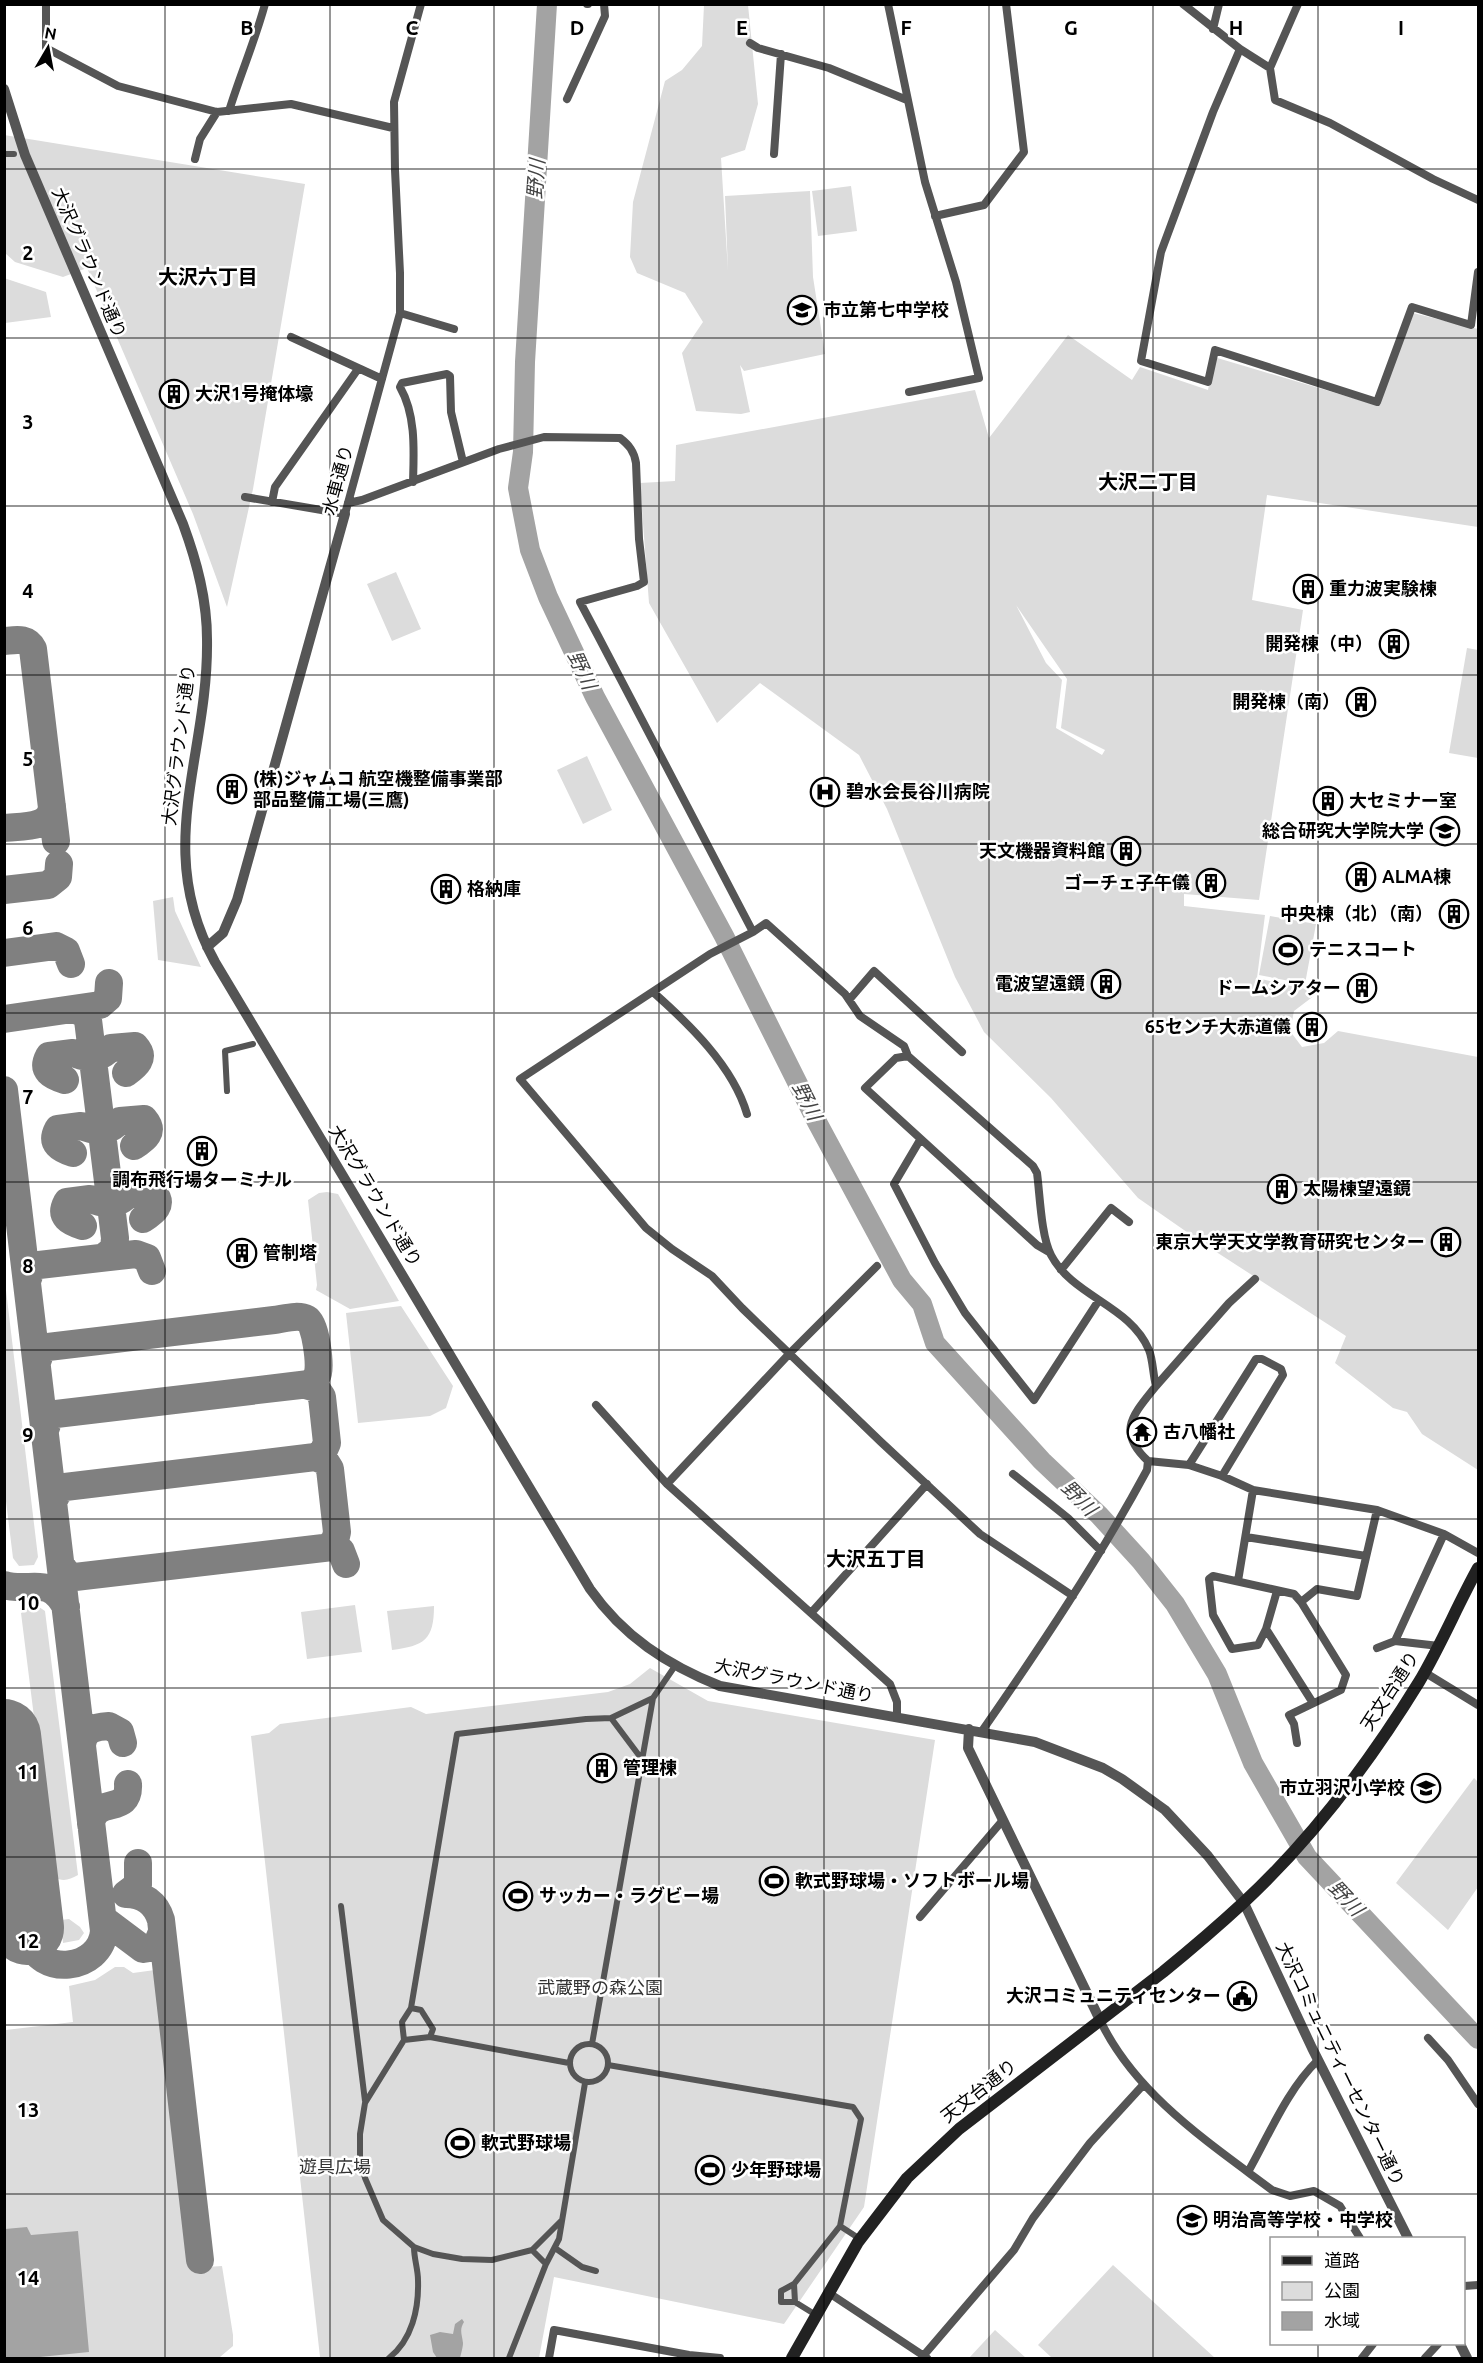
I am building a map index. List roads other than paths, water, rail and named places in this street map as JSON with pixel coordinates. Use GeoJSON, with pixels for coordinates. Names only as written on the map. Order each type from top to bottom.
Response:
{"type":"FeatureCollection","features":[{"type":"Feature","properties":{"kind":"main road","name":"天文台通り"},"geometry":{"type":"LineString","coordinates":[[792,2358],[860,2239],[903,2183],[939,2146],[1163,1972],[1244,1903],[1318,1824],[1368,1757],[1424,1672],[1479,1568]]}},
{"type":"Feature","properties":{"kind":"street"},"geometry":{"type":"LineString","coordinates":[[46,4],[46,48],[118,86],[217,112],[291,104],[393,128]]}},
{"type":"Feature","properties":{"kind":"street"},"geometry":{"type":"LineString","coordinates":[[229,111],[245,62],[254,44],[264,4]]}},
{"type":"Feature","properties":{"kind":"street","name":"水車通り"},"geometry":{"type":"LineString","coordinates":[[207,947],[223,933],[237,900],[400,313],[393,128],[397,87],[421,4]]}},
{"type":"Feature","properties":{"kind":"street"},"geometry":{"type":"LineString","coordinates":[[567,99],[605,16],[604,4]]}},
{"type":"Feature","properties":{"kind":"street"},"geometry":{"type":"LineString","coordinates":[[888,4],[907,100],[935,216],[956,282],[980,378],[909,392]]}},
{"type":"Feature","properties":{"kind":"street"},"geometry":{"type":"LineString","coordinates":[[935,216],[984,205],[1024,152],[1006,4]]}},
{"type":"Feature","properties":{"kind":"street"},"geometry":{"type":"LineString","coordinates":[[1183,4],[1240,49],[1270,68]]}},
{"type":"Feature","properties":{"kind":"street"},"geometry":{"type":"LineString","coordinates":[[1213,29],[1219,4]]}},
{"type":"Feature","properties":{"kind":"street"},"geometry":{"type":"LineString","coordinates":[[1298,4],[1270,68],[1275,100],[1330,123],[1433,179],[1479,200]]}},
{"type":"Feature","properties":{"kind":"street"},"geometry":{"type":"LineString","coordinates":[[750,43],[758,48],[829,68],[907,100]]}},
{"type":"Feature","properties":{"kind":"street"},"geometry":{"type":"LineString","coordinates":[[1240,49],[1213,112],[1161,252],[1141,361],[1208,382],[1215,350],[1377,402],[1412,307],[1471,325],[1479,272]]}},
{"type":"Feature","properties":{"kind":"street"},"geometry":{"type":"LineString","coordinates":[[774,154],[781,54]]}},
{"type":"Feature","properties":{"kind":"street","name":"大沢グラウンド通り"},"geometry":{"type":"LineString","coordinates":[[4,89],[25,155],[183,524],[196,561],[203,593],[206,627],[206,676],[185,818],[184,852],[187,886],[196,921],[207,947],[590,1589],[624,1630],[645,1647],[675,1666],[720,1686],[982,1731],[1045,1745],[1103,1768],[1165,1810],[1208,1856],[1244,1903]]}},
{"type":"Feature","properties":{"kind":"street"},"geometry":{"type":"LineString","coordinates":[[195,159],[200,139],[217,112]]}},
{"type":"Feature","properties":{"kind":"street"},"geometry":{"type":"LineString","coordinates":[[4,154],[14,154]]}},
{"type":"Feature","properties":{"kind":"street"},"geometry":{"type":"LineString","coordinates":[[400,313],[454,329]]}},
{"type":"Feature","properties":{"kind":"street"},"geometry":{"type":"LineString","coordinates":[[291,337],[382,379]]}},
{"type":"Feature","properties":{"kind":"street"},"geometry":{"type":"LineString","coordinates":[[273,502],[275,487],[358,369]]}},
{"type":"Feature","properties":{"kind":"street"},"geometry":{"type":"LineString","coordinates":[[413,482],[414,446],[408,401],[400,387],[402,383],[447,374],[450,376],[451,412],[464,462]]}},
{"type":"Feature","properties":{"kind":"street"},"geometry":{"type":"LineString","coordinates":[[245,498],[347,508],[362,500],[464,462],[537,438],[557,436],[620,438],[634,452],[644,582],[580,602],[751,933]]}},
{"type":"Feature","properties":{"kind":"street"},"geometry":{"type":"LineString","coordinates":[[1073,1596],[980,1534],[712,1276],[646,1228],[520,1079],[713,953],[766,923],[849,1000],[860,1016],[904,1046],[908,1056],[1033,1166],[1037,1173],[1049,1252],[1069,1280],[1133,1325],[1149,1350],[1156,1386]]}},
{"type":"Feature","properties":{"kind":"street"},"geometry":{"type":"LineString","coordinates":[[849,1000],[874,971],[962,1052]]}},
{"type":"Feature","properties":{"kind":"street"},"geometry":{"type":"LineString","coordinates":[[653,992],[693,1028],[742,1098],[747,1114]]}},
{"type":"Feature","properties":{"kind":"street"},"geometry":{"type":"LineString","coordinates":[[227,1091],[225,1051],[253,1044]]}},
{"type":"Feature","properties":{"kind":"street"},"geometry":{"type":"LineString","coordinates":[[908,1056],[896,1058],[865,1088],[1037,1245],[1049,1252]]}},
{"type":"Feature","properties":{"kind":"street"},"geometry":{"type":"LineString","coordinates":[[920,1140],[894,1184],[935,1263],[965,1313],[1034,1400],[1099,1300]]}},
{"type":"Feature","properties":{"kind":"street"},"geometry":{"type":"LineString","coordinates":[[1061,1270],[1111,1208],[1129,1222]]}},
{"type":"Feature","properties":{"kind":"street"},"geometry":{"type":"LineString","coordinates":[[667,1484],[790,1353],[877,1266]]}},
{"type":"Feature","properties":{"kind":"street"},"geometry":{"type":"LineString","coordinates":[[1254,1279],[1156,1386],[1133,1419],[1129,1432],[1132,1442],[1148,1461],[1189,1465],[1253,1490],[1377,1510],[1444,1534],[1479,1553]]}},
{"type":"Feature","properties":{"kind":"street"},"geometry":{"type":"LineString","coordinates":[[1189,1465],[1256,1359],[1262,1359],[1281,1369],[1283,1376],[1222,1476]]}},
{"type":"Feature","properties":{"kind":"street"},"geometry":{"type":"LineString","coordinates":[[596,1405],[667,1484],[890,1684],[897,1702],[897,1718]]}},
{"type":"Feature","properties":{"kind":"street"},"geometry":{"type":"LineString","coordinates":[[982,1731],[1101,1551],[1147,1470],[1148,1461]]}},
{"type":"Feature","properties":{"kind":"street"},"geometry":{"type":"LineString","coordinates":[[1013,1474],[1068,1518],[1101,1551]]}},
{"type":"Feature","properties":{"kind":"street"},"geometry":{"type":"LineString","coordinates":[[811,1613],[927,1484]]}},
{"type":"Feature","properties":{"kind":"street"},"geometry":{"type":"LineString","coordinates":[[1238,1581],[1253,1490]]}},
{"type":"Feature","properties":{"kind":"street"},"geometry":{"type":"LineString","coordinates":[[1301,1602],[1317,1589],[1357,1596],[1377,1510]]}},
{"type":"Feature","properties":{"kind":"street"},"geometry":{"type":"LineString","coordinates":[[1395,1641],[1444,1534]]}},
{"type":"Feature","properties":{"kind":"street"},"geometry":{"type":"LineString","coordinates":[[1246,1537],[1366,1556]]}},
{"type":"Feature","properties":{"kind":"street"},"geometry":{"type":"LineString","coordinates":[[1277,1591],[1266,1629],[1258,1645],[1232,1649],[1213,1615],[1209,1579],[1213,1576],[1294,1594],[1346,1675],[1341,1690],[1289,1715],[1294,1725],[1297,1743]]}},
{"type":"Feature","properties":{"kind":"street"},"geometry":{"type":"LineString","coordinates":[[1266,1629],[1313,1703]]}},
{"type":"Feature","properties":{"kind":"street"},"geometry":{"type":"LineString","coordinates":[[1377,1648],[1395,1641],[1439,1646]]}},
{"type":"Feature","properties":{"kind":"street"},"geometry":{"type":"LineString","coordinates":[[592,2044],[652,1698],[675,1666]]}},
{"type":"Feature","properties":{"kind":"street"},"geometry":{"type":"LineString","coordinates":[[1424,1672],[1479,1705]]}},
{"type":"Feature","properties":{"kind":"street"},"geometry":{"type":"LineString","coordinates":[[365,2103],[404,2040],[402,2022],[411,2008],[457,1734],[586,1719],[611,1719],[652,1698]]}},
{"type":"Feature","properties":{"kind":"street"},"geometry":{"type":"LineString","coordinates":[[611,1719],[641,1758]]}},
{"type":"Feature","properties":{"kind":"street"},"geometry":{"type":"LineString","coordinates":[[969,1730],[968,1748],[1110,2040],[1144,2084],[1168,2108],[1248,2172],[1272,2190],[1290,2196],[1314,2191],[1340,2206],[1359,2237]]}},
{"type":"Feature","properties":{"kind":"street"},"geometry":{"type":"LineString","coordinates":[[920,1917],[1003,1820]]}},
{"type":"Feature","properties":{"kind":"street","name":"大沢コミュニティーセンター通り"},"geometry":{"type":"LineString","coordinates":[[1244,1903],[1318,2060],[1407,2237]]}},
{"type":"Feature","properties":{"kind":"street"},"geometry":{"type":"LineString","coordinates":[[341,1906],[365,2103],[360,2134],[360,2158],[365,2178],[383,2220],[414,2247],[433,2254],[462,2259],[492,2260],[532,2250],[562,2220]]}},
{"type":"Feature","properties":{"kind":"street"},"geometry":{"type":"LineString","coordinates":[[411,2008],[420,2010],[432,2029],[430,2037]]}},
{"type":"Feature","properties":{"kind":"street"},"geometry":{"type":"LineString","coordinates":[[404,2040],[430,2037],[569,2063]]}},
{"type":"Feature","properties":{"kind":"street"},"geometry":{"type":"LineString","coordinates":[[1428,2038],[1448,2060],[1479,2104]]}},
{"type":"Feature","properties":{"kind":"street"},"geometry":{"type":"LineString","coordinates":[[592,2044],[598,2046],[606,2054],[608,2065],[603,2077],[592,2083],[585,2083],[574,2076],[569,2063],[579,2046],[592,2044]]}},
{"type":"Feature","properties":{"kind":"street"},"geometry":{"type":"LineString","coordinates":[[1248,2172],[1297,2085],[1318,2060]]}},
{"type":"Feature","properties":{"kind":"street"},"geometry":{"type":"LineString","coordinates":[[608,2065],[853,2107],[861,2119],[840,2226],[794,2284],[781,2291],[781,2302],[795,2302],[816,2315]]}},
{"type":"Feature","properties":{"kind":"street"},"geometry":{"type":"LineString","coordinates":[[509,2358],[546,2264],[559,2239],[585,2083]]}},
{"type":"Feature","properties":{"kind":"street"},"geometry":{"type":"LineString","coordinates":[[829,2293],[926,2357],[1014,2250],[1033,2218],[1090,2143],[1144,2084]]}},
{"type":"Feature","properties":{"kind":"street"},"geometry":{"type":"LineString","coordinates":[[840,2226],[860,2239]]}},
{"type":"Feature","properties":{"kind":"street"},"geometry":{"type":"LineString","coordinates":[[389,2358],[399,2350],[411,2328],[415,2314],[418,2278],[414,2247]]}},
{"type":"Feature","properties":{"kind":"street"},"geometry":{"type":"LineString","coordinates":[[555,2248],[582,2266],[596,2271]]}},
{"type":"Feature","properties":{"kind":"street"},"geometry":{"type":"LineString","coordinates":[[532,2250],[546,2264]]}},
{"type":"Feature","properties":{"kind":"street"},"geometry":{"type":"LineString","coordinates":[[794,2284],[795,2302]]}},
{"type":"Feature","properties":{"kind":"street"},"geometry":{"type":"LineString","coordinates":[[549,2358],[554,2330],[720,2358]]}},
{"type":"Feature","properties":{"kind":"street"},"geometry":{"type":"LineString","coordinates":[[1362,2358],[1372,2345]]}},
{"type":"Feature","properties":{"kind":"street"},"geometry":{"type":"LineString","coordinates":[[1425,2358],[1436,2345]]}},
{"type":"Feature","properties":{"kind":"street"},"geometry":{"type":"LineString","coordinates":[[650,2358],[652,2348]]}},
{"type":"Feature","properties":{"kind":"street"},"geometry":{"type":"LineString","coordinates":[[399,2350],[402,2358]]}},
{"type":"Feature","properties":{"kind":"water"},"geometry":{"type":"Polygon","coordinates":[[[27,2227],[31,2235],[78,2231],[89,2352],[5,2358],[5,2229],[27,2227]]]}},
{"type":"Feature","properties":{"kind":"water"},"geometry":{"type":"Polygon","coordinates":[[[462,2319],[464,2322],[461,2330],[463,2343],[460,2358],[437,2358],[433,2352],[430,2335],[440,2332],[453,2334],[455,2324],[462,2319]]]}},
{"type":"Feature","properties":{"kind":"waterway","name":"野川"},"geometry":{"type":"LineString","coordinates":[[547,4],[525,362],[523,452],[518,488],[530,550],[548,597],[595,697],[724,936],[817,1122],[902,1280],[922,1304],[935,1343],[1042,1461],[1099,1515],[1141,1561],[1175,1604],[1217,1674],[1253,1763],[1307,1857],[1478,2039]]}},
{"type":"Feature","properties":{"kind":"place","name":"市立第七中学校"},"geometry":{"type":"Point","coordinates":[802,310]}},
{"type":"Feature","properties":{"kind":"place","name":"大沢1号掩体壕"},"geometry":{"type":"Point","coordinates":[174,394]}},
{"type":"Feature","properties":{"kind":"place","name":"重力波実験棟"},"geometry":{"type":"Point","coordinates":[1308,589]}},
{"type":"Feature","properties":{"kind":"place","name":"開発棟（中）"},"geometry":{"type":"Point","coordinates":[1394,644]}},
{"type":"Feature","properties":{"kind":"place","name":"開発棟（南）"},"geometry":{"type":"Point","coordinates":[1361,702]}},
{"type":"Feature","properties":{"kind":"place","name":"(株)ジャムコ 航空機整備事業部 部品整備工場(三鷹)"},"geometry":{"type":"Point","coordinates":[232,789]}},
{"type":"Feature","properties":{"kind":"place","name":"碧水会長谷川病院"},"geometry":{"type":"Point","coordinates":[825,792]}},
{"type":"Feature","properties":{"kind":"place","name":"大セミナー室"},"geometry":{"type":"Point","coordinates":[1328,801]}},
{"type":"Feature","properties":{"kind":"place","name":"総合研究大学院大学"},"geometry":{"type":"Point","coordinates":[1445,831]}},
{"type":"Feature","properties":{"kind":"place","name":"天文機器資料館"},"geometry":{"type":"Point","coordinates":[1126,851]}},
{"type":"Feature","properties":{"kind":"place","name":"ALMA棟"},"geometry":{"type":"Point","coordinates":[1361,877]}},
{"type":"Feature","properties":{"kind":"place","name":"ゴーチェ子午儀"},"geometry":{"type":"Point","coordinates":[1211,883]}},
{"type":"Feature","properties":{"kind":"place","name":"格納庫"},"geometry":{"type":"Point","coordinates":[446,889]}},
{"type":"Feature","properties":{"kind":"place","name":"中央棟（北）（南）"},"geometry":{"type":"Point","coordinates":[1454,914]}},
{"type":"Feature","properties":{"kind":"place","name":"テニスコート"},"geometry":{"type":"Point","coordinates":[1288,950]}},
{"type":"Feature","properties":{"kind":"place","name":"電波望遠鏡"},"geometry":{"type":"Point","coordinates":[1106,984]}},
{"type":"Feature","properties":{"kind":"place","name":"ドームシアター"},"geometry":{"type":"Point","coordinates":[1362,988]}},
{"type":"Feature","properties":{"kind":"place","name":"65センチ大赤道儀"},"geometry":{"type":"Point","coordinates":[1312,1027]}},
{"type":"Feature","properties":{"kind":"place","name":"調布飛行場ターミナル"},"geometry":{"type":"Point","coordinates":[202,1151]}},
{"type":"Feature","properties":{"kind":"place","name":"太陽棟望遠鏡"},"geometry":{"type":"Point","coordinates":[1282,1189]}},
{"type":"Feature","properties":{"kind":"place","name":"東京大学天文学教育研究センター"},"geometry":{"type":"Point","coordinates":[1446,1242]}},
{"type":"Feature","properties":{"kind":"place","name":"管制塔"},"geometry":{"type":"Point","coordinates":[242,1253]}},
{"type":"Feature","properties":{"kind":"place","name":"古八幡社"},"geometry":{"type":"Point","coordinates":[1142,1432]}},
{"type":"Feature","properties":{"kind":"place","name":"管理棟"},"geometry":{"type":"Point","coordinates":[602,1768]}},
{"type":"Feature","properties":{"kind":"place","name":"市立羽沢小学校"},"geometry":{"type":"Point","coordinates":[1426,1788]}},
{"type":"Feature","properties":{"kind":"place","name":"軟式野球場・ソフトボール場"},"geometry":{"type":"Point","coordinates":[774,1881]}},
{"type":"Feature","properties":{"kind":"place","name":"サッカー・ラグビー場"},"geometry":{"type":"Point","coordinates":[518,1896]}},
{"type":"Feature","properties":{"kind":"place","name":"大沢コミュニティセンター"},"geometry":{"type":"Point","coordinates":[1242,1996]}},
{"type":"Feature","properties":{"kind":"place","name":"軟式野球場"},"geometry":{"type":"Point","coordinates":[460,2143]}},
{"type":"Feature","properties":{"kind":"place","name":"少年野球場"},"geometry":{"type":"Point","coordinates":[710,2170]}},
{"type":"Feature","properties":{"kind":"place","name":"明治高等学校・中学校"},"geometry":{"type":"Point","coordinates":[1192,2220]}},
{"type":"Feature","properties":{"kind":"district","name":"大沢六丁目"},"geometry":{"type":"Point","coordinates":[208,277]}},
{"type":"Feature","properties":{"kind":"district","name":"大沢二丁目"},"geometry":{"type":"Point","coordinates":[1148,482]}},
{"type":"Feature","properties":{"kind":"district","name":"大沢五丁目"},"geometry":{"type":"Point","coordinates":[876,1559]}},
{"type":"Feature","properties":{"kind":"park label","name":"武蔵野の森公園"},"geometry":{"type":"Point","coordinates":[600,1988]}},
{"type":"Feature","properties":{"kind":"park label","name":"遊具広場"},"geometry":{"type":"Point","coordinates":[335,2167]}}]}
